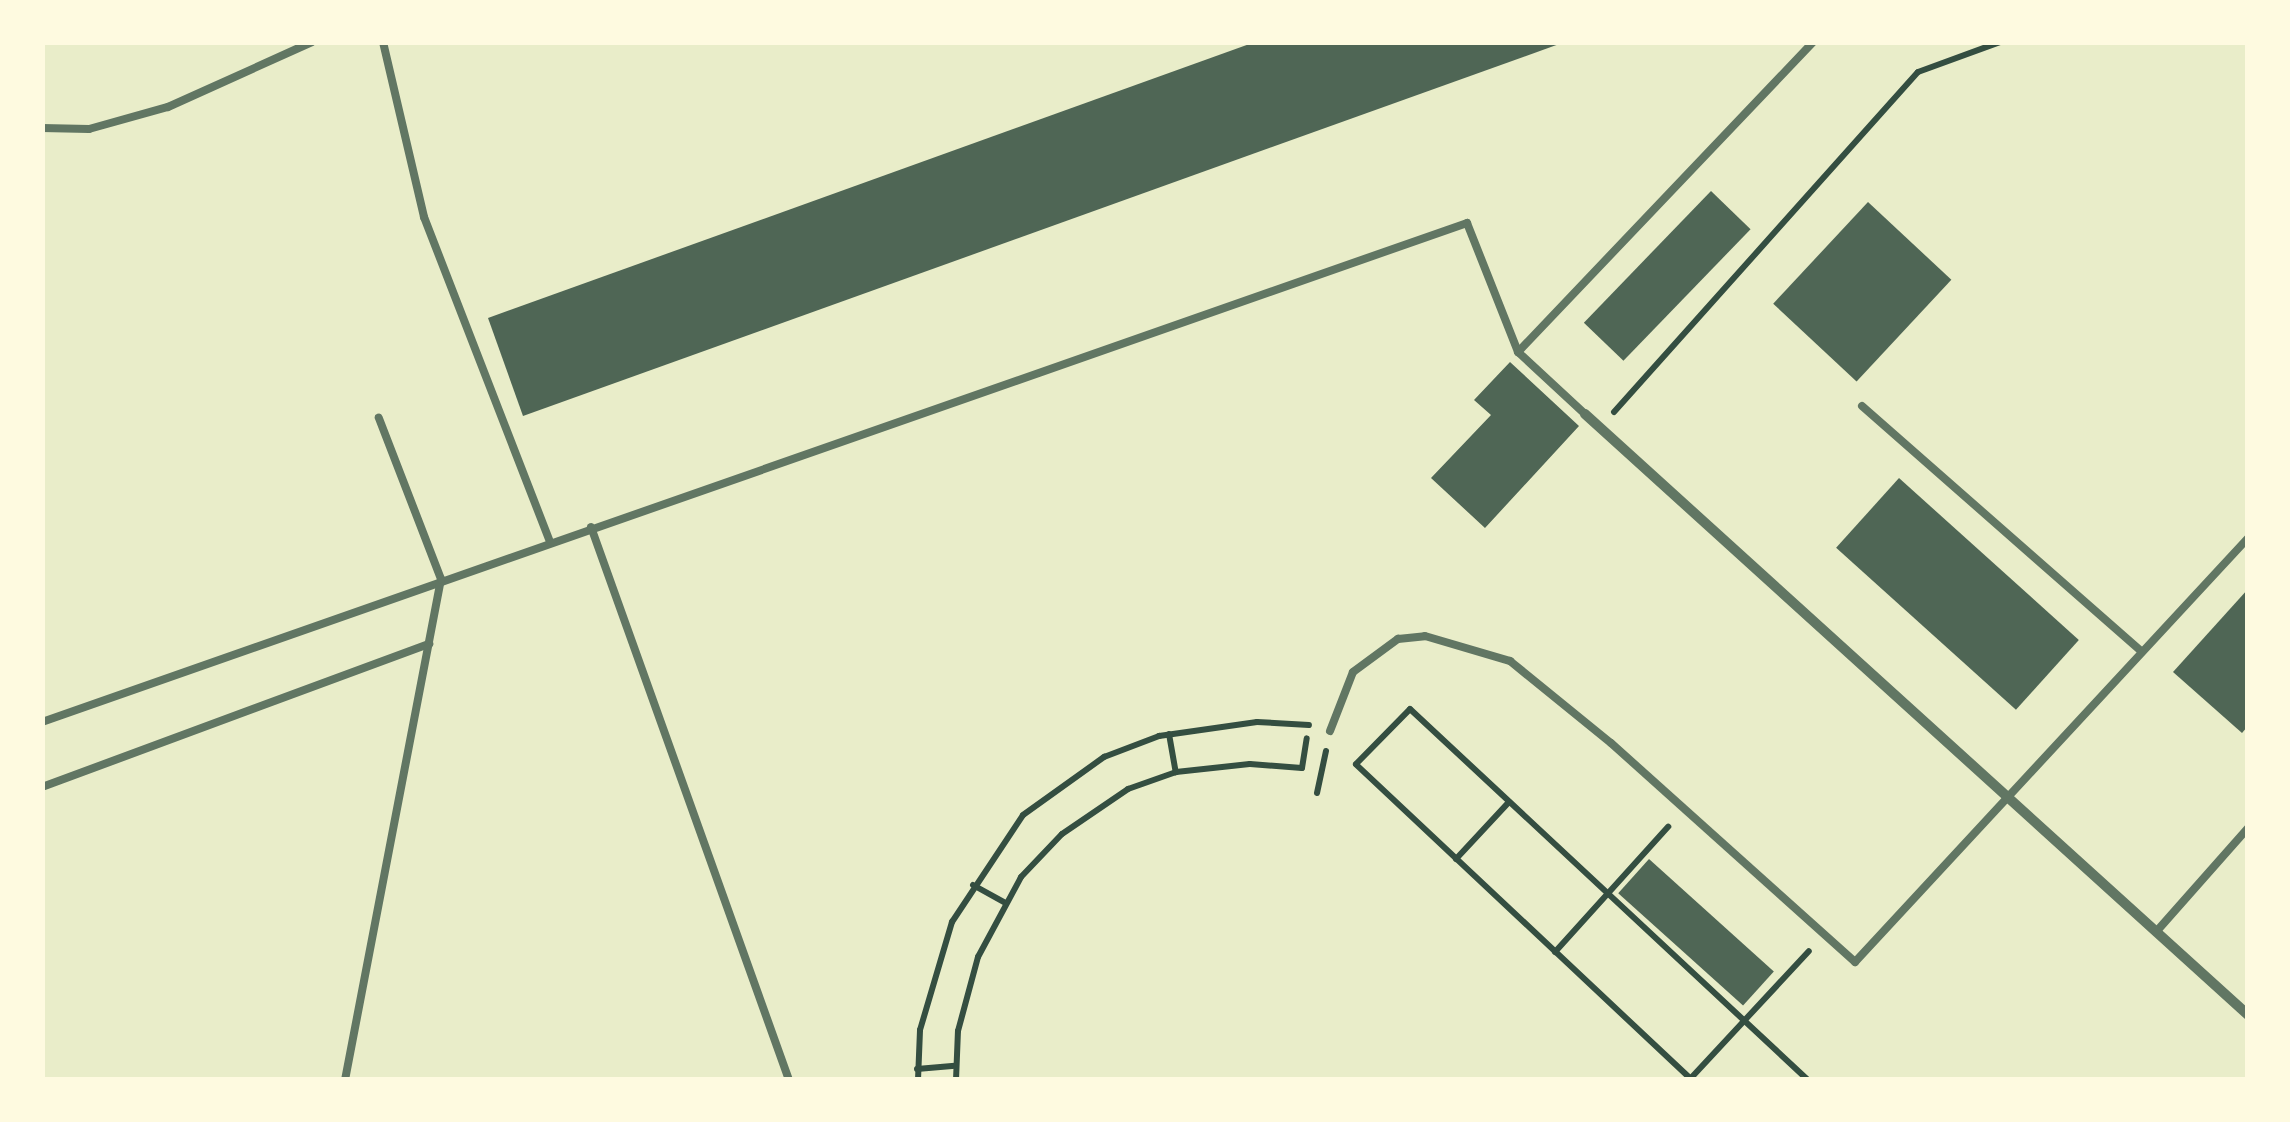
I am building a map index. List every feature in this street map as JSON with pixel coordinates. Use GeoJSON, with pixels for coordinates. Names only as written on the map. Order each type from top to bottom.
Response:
{"type":"FeatureCollection","features":[{"type":"Feature","properties":{"kind":"street"},"geometry":{"type":"LineString","coordinates":[[1585,414],[2248,1015]]}},
{"type":"Feature","properties":{"kind":"lane"},"geometry":{"type":"LineString","coordinates":[[42,128],[89,129],[168,107],[312,42]]}},
{"type":"Feature","properties":{"kind":"lane"},"geometry":{"type":"LineString","coordinates":[[382,42],[424,218],[550,542]]}},
{"type":"Feature","properties":{"kind":"lane"},"geometry":{"type":"LineString","coordinates":[[1518,352],[1813,42]]}},
{"type":"Feature","properties":{"kind":"lane"},"geometry":{"type":"LineString","coordinates":[[42,722],[441,579],[1467,223],[1518,352],[1585,414]]}},
{"type":"Feature","properties":{"kind":"lane"},"geometry":{"type":"LineString","coordinates":[[1862,406],[2141,651]]}},
{"type":"Feature","properties":{"kind":"lane"},"geometry":{"type":"LineString","coordinates":[[346,1080],[441,579],[379,418]]}},
{"type":"Feature","properties":{"kind":"lane"},"geometry":{"type":"LineString","coordinates":[[591,528],[789,1080]]}},
{"type":"Feature","properties":{"kind":"lane"},"geometry":{"type":"LineString","coordinates":[[1330,731],[1353,672],[1381,646],[1424,636],[1462,644],[1536,678],[1855,962],[2248,538]]}},
{"type":"Feature","properties":{"kind":"lane"},"geometry":{"type":"LineString","coordinates":[[42,787],[429,644]]}},
{"type":"Feature","properties":{"kind":"lane"},"geometry":{"type":"LineString","coordinates":[[2156,932],[2248,828]]}},
{"type":"Feature","properties":{"kind":"path"},"geometry":{"type":"LineString","coordinates":[[1600,428],[1918,72],[2000,42]]}},
{"type":"Feature","properties":{"kind":"path"},"geometry":{"type":"LineString","coordinates":[[1808,1080],[1744,1020],[1509,802],[1410,709],[1356,764],[1691,1079],[1744,1020],[1825,934]]}},
{"type":"Feature","properties":{"kind":"path"},"geometry":{"type":"LineString","coordinates":[[918,1080],[932,970],[973,886],[1023,815],[1066,780],[1104,757],[1169,734],[1309,723],[1302,768],[1250,764],[1176,772],[1128,788],[1062,834],[1006,903],[978,957],[954,1066],[956,1080]]}},
{"type":"Feature","properties":{"kind":"path"},"geometry":{"type":"LineString","coordinates":[[1317,792],[1330,731]]}},
{"type":"Feature","properties":{"kind":"path"},"geometry":{"type":"LineString","coordinates":[[1169,734],[1176,772]]}},
{"type":"Feature","properties":{"kind":"path"},"geometry":{"type":"LineString","coordinates":[[1456,858],[1509,802]]}},
{"type":"Feature","properties":{"kind":"path"},"geometry":{"type":"LineString","coordinates":[[1555,952],[1685,809]]}},
{"type":"Feature","properties":{"kind":"path"},"geometry":{"type":"LineString","coordinates":[[973,886],[1006,903]]}},
{"type":"Feature","properties":{"kind":"path"},"geometry":{"type":"LineString","coordinates":[[917,1068],[954,1066]]}},
{"type":"Feature","properties":{"kind":"building"},"geometry":{"type":"Polygon","coordinates":[[[1255,42],[1562,43],[523,416],[488,318],[1255,42]]]}},
{"type":"Feature","properties":{"kind":"building"},"geometry":{"type":"Polygon","coordinates":[[[1711,191],[1751,229],[1623,361],[1584,323],[1711,191]]]}},
{"type":"Feature","properties":{"kind":"building"},"geometry":{"type":"Polygon","coordinates":[[[1868,202],[1951,280],[1857,381],[1773,304],[1868,202]]]}},
{"type":"Feature","properties":{"kind":"building"},"geometry":{"type":"Polygon","coordinates":[[[1510,362],[1579,426],[1485,528],[1431,478],[1491,415],[1474,400],[1510,362]]]}},
{"type":"Feature","properties":{"kind":"building"},"geometry":{"type":"Polygon","coordinates":[[[1899,478],[2079,640],[2016,710],[1836,548],[1899,478]]]}},
{"type":"Feature","properties":{"kind":"building"},"geometry":{"type":"Polygon","coordinates":[[[2248,589],[2248,726],[2242,733],[2173,672],[2248,589]]]}},
{"type":"Feature","properties":{"kind":"building"},"geometry":{"type":"Polygon","coordinates":[[[1649,859],[1774,971],[1743,1006],[1618,893],[1649,859]]]}}]}
